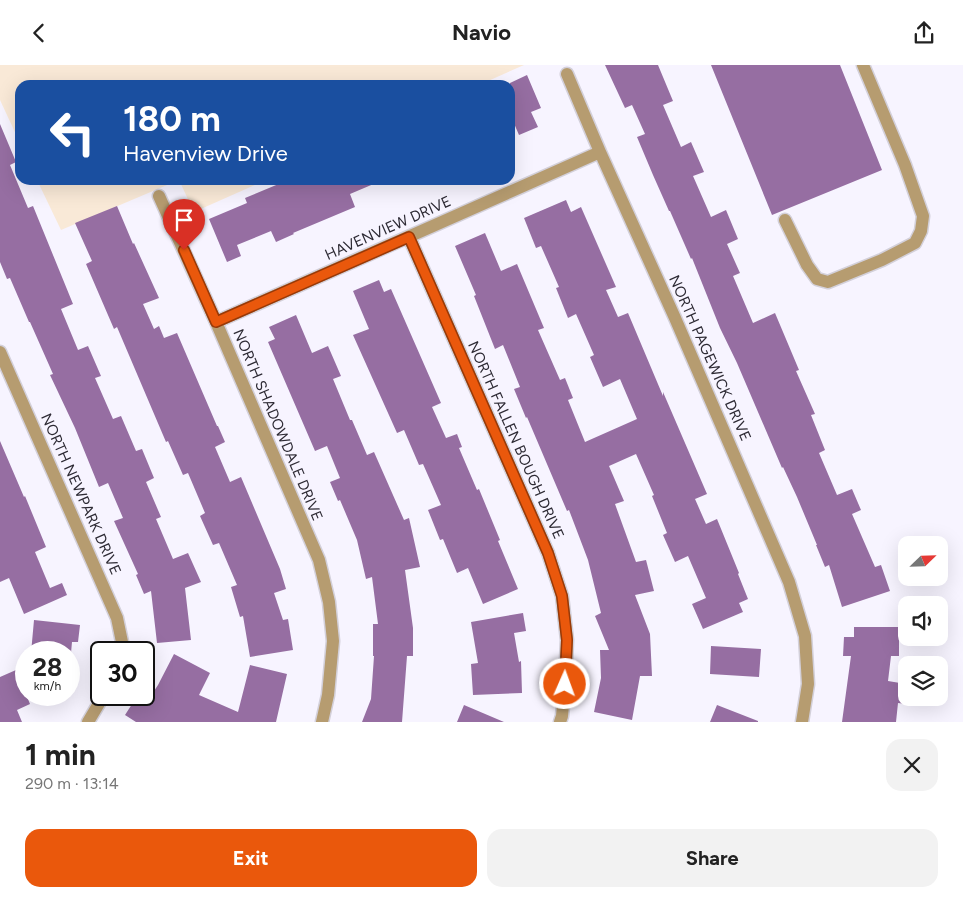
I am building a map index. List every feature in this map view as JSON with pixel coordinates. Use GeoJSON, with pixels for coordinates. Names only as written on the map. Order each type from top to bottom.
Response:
{"type":"FeatureCollection","features":[{"type":"Feature","properties":{"kind":"street"},"geometry":{"type":"LineString","coordinates":[[785,220],[806,265],[817,279],[828,282],[882,260],[915,243],[921,231],[922,215],[911,182],[863,65]]}},
{"type":"Feature","properties":{"kind":"street","name":"NORTH PAGEWICK DRIVE"},"geometry":{"type":"LineString","coordinates":[[567,74],[789,582],[805,636],[808,684],[802,722]]}},
{"type":"Feature","properties":{"kind":"street","name":"HAVENVIEW DRIVE"},"geometry":{"type":"LineString","coordinates":[[216,322],[600,152]]}},
{"type":"Feature","properties":{"kind":"street","name":"NORTH SHADOWDALE DRIVE"},"geometry":{"type":"LineString","coordinates":[[159,196],[319,560],[329,602],[333,641],[328,695],[322,722]]}},
{"type":"Feature","properties":{"kind":"street","name":"NORTH FALLEN BOUGH DRIVE"},"geometry":{"type":"LineString","coordinates":[[409,237],[548,553],[562,596],[567,640],[565,684],[560,722]]}},
{"type":"Feature","properties":{"kind":"street","name":"NORTH NEWPARK DRIVE"},"geometry":{"type":"LineString","coordinates":[[0,352],[117,618],[122,641]]}},
{"type":"Feature","properties":{"kind":"street"},"geometry":{"type":"LineString","coordinates":[[88,722],[97,706]]}},
{"type":"Feature","properties":{"kind":"shaded area"},"geometry":{"type":"Polygon","coordinates":[[[0,65],[524,65],[490,80],[15,80],[15,132],[0,100],[0,65]]]}},
{"type":"Feature","properties":{"kind":"shaded area"},"geometry":{"type":"Polygon","coordinates":[[[39,185],[167,185],[61,230],[39,185]]]}},
{"type":"Feature","properties":{"kind":"shaded area"},"geometry":{"type":"Polygon","coordinates":[[[181,185],[255,185],[194,212],[181,185]]]}},
{"type":"Feature","properties":{"kind":"building"},"geometry":{"type":"Polygon","coordinates":[[[605,65],[658,65],[673,101],[663,105],[681,147],[691,142],[704,172],[693,176],[711,217],[726,210],[738,239],[727,244],[740,273],[733,276],[753,323],[775,313],[799,370],[796,371],[815,414],[811,415],[825,450],[819,453],[837,495],[852,489],[861,510],[852,514],[875,567],[881,565],[890,591],[842,607],[829,565],[825,567],[797,497],[782,468],[720,328],[692,258],[637,137],[645,134],[632,105],[625,108],[605,65]]]}},
{"type":"Feature","properties":{"kind":"building"},"geometry":{"type":"Polygon","coordinates":[[[711,65],[840,65],[882,170],[772,215],[711,65]]]}},
{"type":"Feature","properties":{"kind":"building"},"geometry":{"type":"Polygon","coordinates":[[[527,75],[541,108],[531,112],[538,127],[519,135],[515,126],[515,81],[527,75]]]}},
{"type":"Feature","properties":{"kind":"building"},"geometry":{"type":"Polygon","coordinates":[[[0,124],[15,160],[15,162],[10,165],[15,177],[15,185],[18,185],[28,208],[33,206],[73,304],[61,309],[78,350],[88,346],[101,376],[95,378],[113,419],[121,416],[136,451],[142,449],[154,478],[146,482],[161,517],[156,519],[173,559],[188,553],[201,582],[185,588],[191,640],[157,643],[151,591],[144,594],[136,575],[138,574],[114,521],[123,518],[108,483],[99,487],[75,428],[50,375],[53,374],[10,278],[7,279],[0,262],[0,124]]]}},
{"type":"Feature","properties":{"kind":"building"},"geometry":{"type":"Polygon","coordinates":[[[276,185],[371,185],[350,194],[355,207],[276,242],[271,231],[237,245],[241,256],[227,262],[209,219],[247,203],[245,198],[276,185]]]}},
{"type":"Feature","properties":{"kind":"building"},"geometry":{"type":"Polygon","coordinates":[[[566,200],[571,212],[581,207],[616,287],[606,290],[618,317],[628,313],[707,494],[695,499],[706,524],[717,519],[748,599],[739,603],[743,612],[703,629],[692,604],[706,598],[688,556],[675,562],[663,535],[667,533],[652,496],[654,495],[636,454],[609,466],[624,501],[615,504],[636,562],[646,560],[654,591],[635,595],[650,634],[652,676],[640,676],[632,720],[594,712],[601,678],[600,650],[609,650],[595,616],[601,613],[588,560],[569,510],[567,511],[514,389],[520,387],[503,345],[495,349],[474,296],[476,295],[455,246],[485,233],[501,271],[517,264],[544,328],[538,330],[560,380],[565,378],[573,398],[568,400],[585,442],[637,419],[620,379],[603,387],[590,357],[594,355],[576,314],[568,318],[556,288],[559,287],[541,246],[536,248],[524,218],[566,200]]]}},
{"type":"Feature","properties":{"kind":"building"},"geometry":{"type":"Polygon","coordinates":[[[117,206],[159,298],[143,304],[154,329],[159,326],[164,338],[177,333],[225,442],[215,447],[230,482],[241,477],[280,569],[286,589],[274,593],[283,620],[288,619],[293,650],[250,657],[243,616],[240,617],[231,587],[237,585],[219,543],[213,545],[200,516],[205,513],[188,473],[183,475],[168,441],[166,442],[117,327],[114,329],[86,264],[92,261],[75,223],[117,206]]]}},
{"type":"Feature","properties":{"kind":"building"},"geometry":{"type":"Polygon","coordinates":[[[379,280],[384,292],[391,289],[441,403],[432,407],[446,438],[457,434],[462,447],[459,448],[477,490],[479,489],[518,589],[483,604],[468,568],[457,573],[443,539],[440,540],[428,510],[441,505],[423,464],[419,465],[404,430],[397,433],[353,335],[369,329],[353,291],[379,280]]]}},
{"type":"Feature","properties":{"kind":"building"},"geometry":{"type":"Polygon","coordinates":[[[296,315],[312,353],[328,346],[341,376],[333,379],[350,420],[352,420],[367,455],[374,452],[404,520],[409,518],[420,567],[405,570],[413,628],[413,656],[407,656],[402,722],[362,722],[371,699],[374,656],[373,624],[378,624],[372,577],[366,579],[357,540],[330,482],[340,478],[327,446],[315,451],[268,342],[275,339],[269,327],[296,315]]]}},
{"type":"Feature","properties":{"kind":"building"},"geometry":{"type":"Polygon","coordinates":[[[0,441],[46,547],[35,552],[50,588],[62,583],[67,595],[24,614],[9,578],[0,582],[0,441]]]}},
{"type":"Feature","properties":{"kind":"building"},"geometry":{"type":"Polygon","coordinates":[[[523,613],[526,631],[514,633],[519,662],[521,661],[522,693],[473,695],[471,664],[478,663],[471,622],[523,613]]]}},
{"type":"Feature","properties":{"kind":"building"},"geometry":{"type":"Polygon","coordinates":[[[34,620],[80,625],[78,641],[32,641],[34,620]]]}},
{"type":"Feature","properties":{"kind":"building"},"geometry":{"type":"Polygon","coordinates":[[[854,627],[898,627],[899,656],[891,656],[888,681],[898,683],[896,722],[842,722],[851,656],[843,656],[844,637],[854,637],[854,627]]]}},
{"type":"Feature","properties":{"kind":"building"},"geometry":{"type":"Polygon","coordinates":[[[711,646],[761,649],[759,677],[710,674],[711,646]]]}},
{"type":"Feature","properties":{"kind":"building"},"geometry":{"type":"Polygon","coordinates":[[[174,654],[210,673],[199,695],[238,712],[250,665],[287,674],[276,722],[136,722],[125,715],[131,706],[155,706],[155,690],[174,654]]]}},
{"type":"Feature","properties":{"kind":"building"},"geometry":{"type":"Polygon","coordinates":[[[15,670],[15,706],[26,706],[17,710],[22,722],[0,722],[0,677],[15,670]]]}},
{"type":"Feature","properties":{"kind":"building"},"geometry":{"type":"Polygon","coordinates":[[[464,705],[504,722],[457,722],[464,705]]]}},
{"type":"Feature","properties":{"kind":"building"},"geometry":{"type":"Polygon","coordinates":[[[717,705],[758,721],[758,722],[710,722],[717,705]]]}},
{"type":"Feature","properties":{"kind":"route"},"geometry":{"type":"LineString","coordinates":[[184,250],[216,322],[409,237],[548,553],[562,596],[567,640],[565,684]]}}]}
